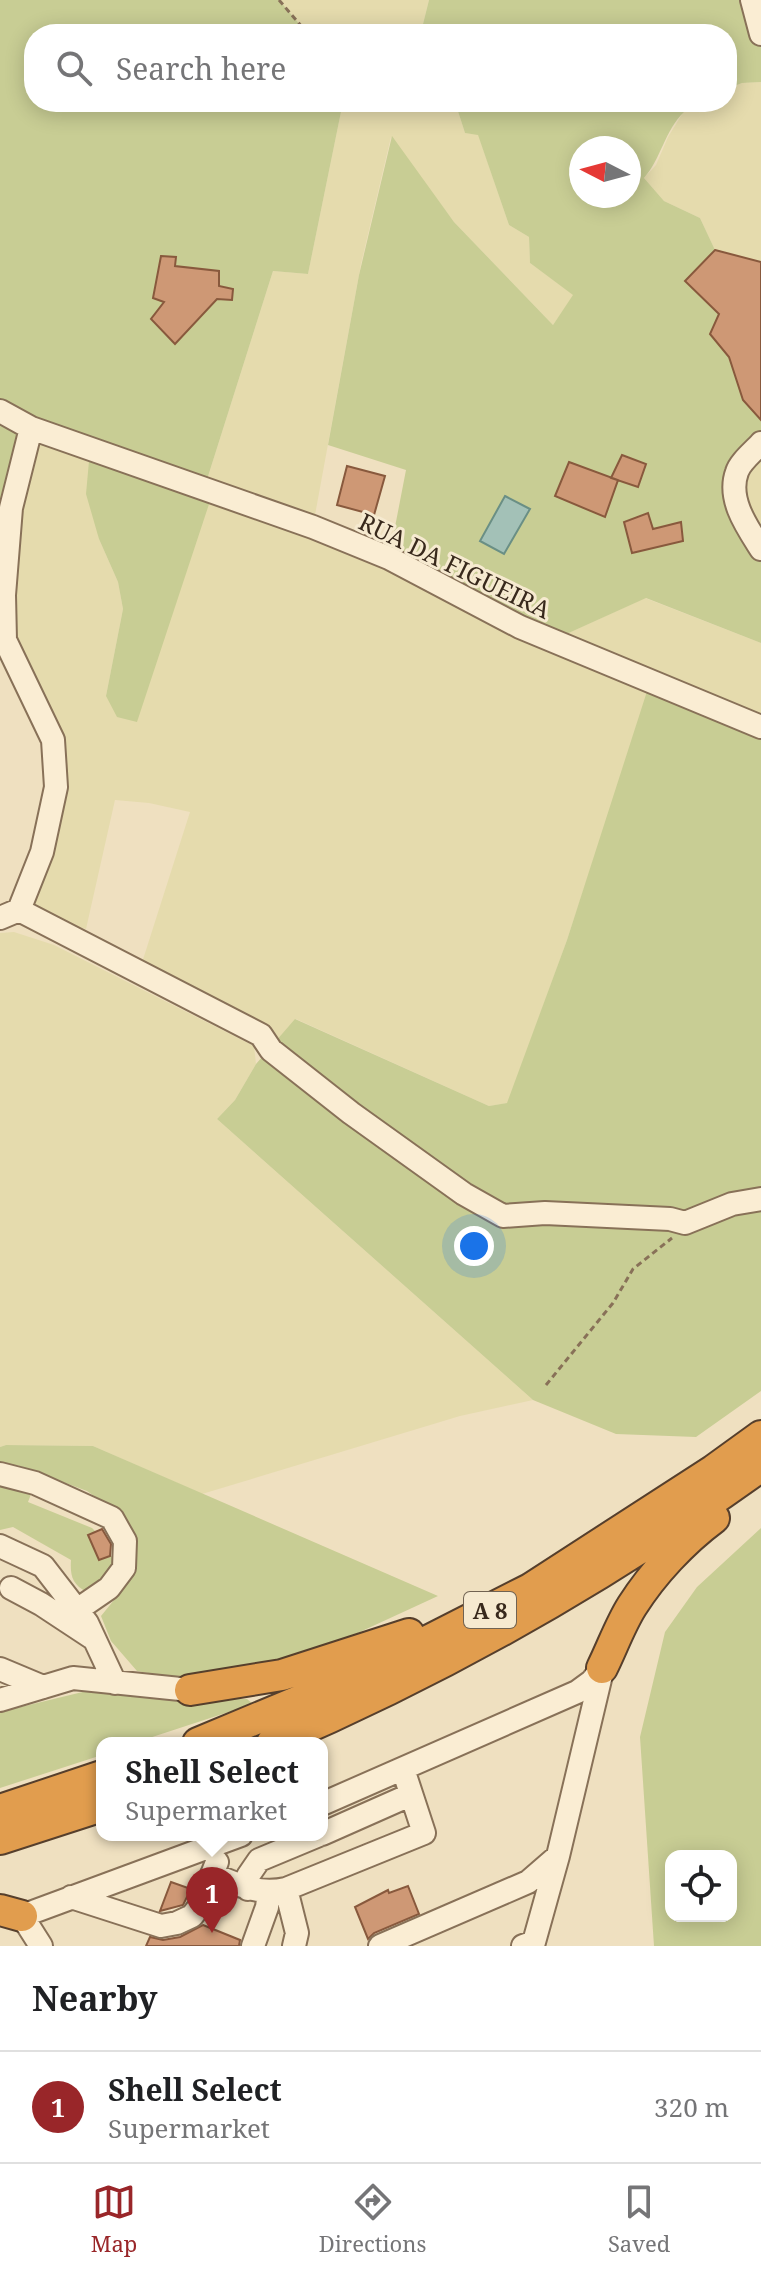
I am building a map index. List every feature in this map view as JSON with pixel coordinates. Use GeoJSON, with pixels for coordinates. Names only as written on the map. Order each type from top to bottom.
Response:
{"type":"FeatureCollection","features":[{"type":"Feature","properties":{"kind":"highway","name":"A 8"},"geometry":{"type":"LineString","coordinates":[[212,1737],[359,1676],[530,1589],[761,1436]]}},
{"type":"Feature","properties":{"kind":"highway","name":"A 8"},"geometry":{"type":"LineString","coordinates":[[285,1737],[429,1670],[542,1609],[668,1530],[761,1466]]}},
{"type":"Feature","properties":{"kind":"highway"},"geometry":{"type":"LineString","coordinates":[[602,1668],[631,1608],[649,1581],[701,1528],[761,1486]]}},
{"type":"Feature","properties":{"kind":"highway"},"geometry":{"type":"LineString","coordinates":[[190,1690],[282,1675],[495,1607]]}},
{"type":"Feature","properties":{"kind":"highway"},"geometry":{"type":"LineString","coordinates":[[0,1810],[96,1778]]}},
{"type":"Feature","properties":{"kind":"highway"},"geometry":{"type":"LineString","coordinates":[[0,1839],[96,1808]]}},
{"type":"Feature","properties":{"kind":"street"},"geometry":{"type":"LineString","coordinates":[[752,0],[761,34]]}},
{"type":"Feature","properties":{"kind":"street","name":"RUA DA FIGUEIRA"},"geometry":{"type":"LineString","coordinates":[[0,411],[31,428],[313,527],[389,558],[520,627],[761,727]]}},
{"type":"Feature","properties":{"kind":"street"},"geometry":{"type":"LineString","coordinates":[[31,428],[11,508],[4,595],[5,640],[53,740],[56,787],[42,852],[10,914],[261,1035],[271,1050],[351,1113],[464,1194],[503,1216],[545,1213],[670,1219],[685,1223],[732,1204],[761,1199]]}},
{"type":"Feature","properties":{"kind":"street"},"geometry":{"type":"LineString","coordinates":[[761,443],[737,471],[734,496],[747,527],[761,549]]}},
{"type":"Feature","properties":{"kind":"street"},"geometry":{"type":"LineString","coordinates":[[0,1474],[35,1483],[112,1518],[125,1541],[124,1568],[109,1588],[77,1610]]}},
{"type":"Feature","properties":{"kind":"street"},"geometry":{"type":"LineString","coordinates":[[0,1546],[43,1566],[77,1610],[115,1683]]}},
{"type":"Feature","properties":{"kind":"street"},"geometry":{"type":"LineString","coordinates":[[11,1588],[95,1640]]}},
{"type":"Feature","properties":{"kind":"street"},"geometry":{"type":"LineString","coordinates":[[328,1801],[577,1692],[592,1681],[602,1668]]}},
{"type":"Feature","properties":{"kind":"street"},"geometry":{"type":"LineString","coordinates":[[523,1946],[534,1942],[558,1856],[602,1668]]}},
{"type":"Feature","properties":{"kind":"street"},"geometry":{"type":"LineString","coordinates":[[0,1669],[43,1687]]}},
{"type":"Feature","properties":{"kind":"street"},"geometry":{"type":"LineString","coordinates":[[0,1700],[73,1678],[190,1690]]}},
{"type":"Feature","properties":{"kind":"street"},"geometry":{"type":"LineString","coordinates":[[212,1874],[267,1890],[317,1875],[424,1833],[403,1769]]}},
{"type":"Feature","properties":{"kind":"street"},"geometry":{"type":"LineString","coordinates":[[328,1831],[410,1795]]}},
{"type":"Feature","properties":{"kind":"street"},"geometry":{"type":"LineString","coordinates":[[31,1931],[71,1897],[223,1841]]}},
{"type":"Feature","properties":{"kind":"street"},"geometry":{"type":"LineString","coordinates":[[71,1897],[161,1926],[177,1923],[192,1916],[199,1907],[212,1874],[232,1841]]}},
{"type":"Feature","properties":{"kind":"street"},"geometry":{"type":"LineString","coordinates":[[292,1841],[259,1860],[248,1876],[267,1890],[297,1933],[294,1946]]}},
{"type":"Feature","properties":{"kind":"street"},"geometry":{"type":"LineString","coordinates":[[295,1841],[309,1868],[317,1875]]}},
{"type":"Feature","properties":{"kind":"street"},"geometry":{"type":"LineString","coordinates":[[380,1946],[528,1882],[558,1856]]}},
{"type":"Feature","properties":{"kind":"street"},"geometry":{"type":"LineString","coordinates":[[253,1946],[267,1907],[267,1890]]}},
{"type":"Feature","properties":{"kind":"path"},"geometry":{"type":"LineString","coordinates":[[279,0],[299,24]]}},
{"type":"Feature","properties":{"kind":"path"},"geometry":{"type":"LineString","coordinates":[[546,1385],[613,1303],[633,1269],[665,1245],[685,1223]]}},
{"type":"Feature","properties":{"kind":"shaded area"},"geometry":{"type":"Polygon","coordinates":[[[279,0],[429,0],[423,24],[299,24],[279,0]]]}},
{"type":"Feature","properties":{"kind":"shaded area"},"geometry":{"type":"Polygon","coordinates":[[[761,82],[761,262],[715,250],[700,218],[664,201],[644,178],[656,165],[683,112],[737,112],[737,85],[761,82]]]}},
{"type":"Feature","properties":{"kind":"shaded area"},"geometry":{"type":"Polygon","coordinates":[[[341,112],[458,112],[465,133],[478,134],[509,225],[529,237],[530,263],[574,295],[553,325],[454,222],[391,137],[361,264],[313,526],[551,641],[645,598],[761,643],[761,727],[604,828],[508,1103],[489,1106],[296,1019],[271,1050],[139,972],[190,812],[149,803],[115,800],[86,929],[19,910],[56,787],[4,595],[31,428],[90,450],[99,539],[118,582],[123,609],[106,696],[204,489],[273,271],[308,274],[341,112]]]}},
{"type":"Feature","properties":{"kind":"shaded area"},"geometry":{"type":"Polygon","coordinates":[[[761,443],[761,526],[747,527],[737,471],[761,443]]]}},
{"type":"Feature","properties":{"kind":"shaded area"},"geometry":{"type":"Polygon","coordinates":[[[14,932],[54,945],[254,1046],[256,1064],[235,1100],[217,1119],[533,1400],[460,1416],[202,1494],[93,1446],[0,1447],[0,933],[14,932]]]}},
{"type":"Feature","properties":{"kind":"green space"},"geometry":{"type":"Polygon","coordinates":[[[0,0],[279,0],[299,24],[24,24],[24,112],[341,112],[308,274],[273,271],[204,489],[213,492],[137,722],[117,717],[106,696],[123,609],[118,582],[99,539],[86,494],[90,450],[31,428],[0,641],[0,0]]]}},
{"type":"Feature","properties":{"kind":"green space"},"geometry":{"type":"Polygon","coordinates":[[[429,0],[752,0],[761,34],[761,82],[737,85],[737,24],[423,24],[429,0]]]}},
{"type":"Feature","properties":{"kind":"green space"},"geometry":{"type":"Polygon","coordinates":[[[458,112],[684,112],[644,178],[664,201],[700,218],[715,250],[686,281],[719,314],[710,334],[729,357],[743,400],[761,420],[761,443],[737,471],[747,527],[761,526],[761,643],[646,598],[551,641],[389,558],[406,470],[328,445],[359,275],[392,136],[454,222],[553,325],[573,295],[530,263],[529,237],[509,225],[478,135],[465,133],[458,112]]]}},
{"type":"Feature","properties":{"kind":"green space"},"geometry":{"type":"Polygon","coordinates":[[[650,682],[761,728],[761,1391],[696,1437],[616,1434],[533,1400],[217,1119],[235,1100],[256,1064],[295,1019],[489,1106],[507,1103],[567,940],[650,682]]]}},
{"type":"Feature","properties":{"kind":"green space"},"geometry":{"type":"Polygon","coordinates":[[[93,1446],[438,1596],[287,1662],[182,1679],[137,1671],[111,1641],[101,1616],[123,1589],[135,1550],[122,1516],[87,1491],[17,1465],[0,1467],[0,1447],[93,1446]]]}},
{"type":"Feature","properties":{"kind":"green space"},"geometry":{"type":"Polygon","coordinates":[[[0,1487],[33,1489],[28,1502],[92,1528],[96,1532],[91,1534],[100,1560],[117,1554],[116,1568],[87,1592],[82,1589],[73,1579],[71,1560],[13,1527],[0,1530],[0,1487]]]}},
{"type":"Feature","properties":{"kind":"green space"},"geometry":{"type":"Polygon","coordinates":[[[761,1528],[761,1946],[654,1946],[640,1737],[665,1632],[697,1587],[761,1528]]]}},
{"type":"Feature","properties":{"kind":"green space"},"geometry":{"type":"Polygon","coordinates":[[[99,1688],[188,1699],[247,1699],[253,1704],[152,1737],[96,1737],[96,1757],[0,1788],[0,1712],[99,1688]]]}},
{"type":"Feature","properties":{"kind":"water"},"geometry":{"type":"Polygon","coordinates":[[[505,496],[530,509],[504,554],[480,541],[505,496]]]}},
{"type":"Feature","properties":{"kind":"building"},"geometry":{"type":"Polygon","coordinates":[[[715,250],[761,262],[761,420],[743,400],[729,357],[710,334],[719,314],[685,281],[715,250]]]}},
{"type":"Feature","properties":{"kind":"building"},"geometry":{"type":"Polygon","coordinates":[[[161,256],[176,257],[175,266],[219,271],[219,286],[233,289],[232,300],[217,299],[175,344],[151,319],[164,302],[153,298],[161,256]]]}},
{"type":"Feature","properties":{"kind":"building"},"geometry":{"type":"Polygon","coordinates":[[[622,455],[646,464],[638,487],[611,478],[622,455]]]}},
{"type":"Feature","properties":{"kind":"building"},"geometry":{"type":"Polygon","coordinates":[[[569,462],[618,480],[605,517],[555,496],[569,462]]]}},
{"type":"Feature","properties":{"kind":"building"},"geometry":{"type":"Polygon","coordinates":[[[347,466],[385,476],[374,515],[337,505],[347,466]]]}},
{"type":"Feature","properties":{"kind":"building"},"geometry":{"type":"Polygon","coordinates":[[[648,513],[653,529],[681,522],[683,541],[632,553],[624,522],[648,513]]]}},
{"type":"Feature","properties":{"kind":"building"},"geometry":{"type":"Polygon","coordinates":[[[102,1529],[111,1544],[110,1556],[99,1560],[88,1535],[102,1529]]]}},
{"type":"Feature","properties":{"kind":"building"},"geometry":{"type":"Polygon","coordinates":[[[171,1882],[191,1889],[183,1905],[160,1911],[171,1882]]]}},
{"type":"Feature","properties":{"kind":"building"},"geometry":{"type":"Polygon","coordinates":[[[408,1886],[419,1914],[374,1933],[368,1939],[355,1907],[388,1890],[389,1893],[408,1886]]]}},
{"type":"Feature","properties":{"kind":"building"},"geometry":{"type":"Polygon","coordinates":[[[203,1925],[240,1940],[239,1946],[146,1946],[150,1937],[163,1940],[180,1937],[203,1925]]]}},
{"type":"Feature","properties":{"kind":"place","name":"Shell Select"},"geometry":{"type":"Point","coordinates":[212,1933]}}]}
